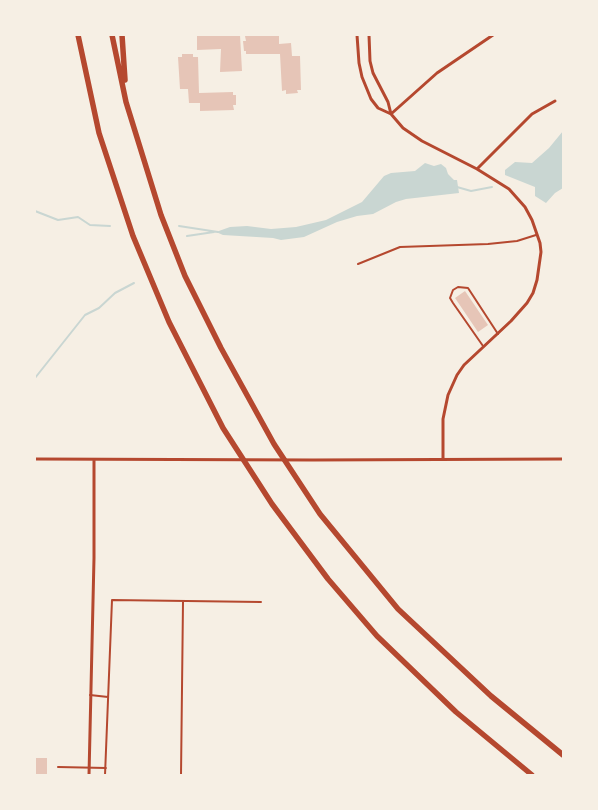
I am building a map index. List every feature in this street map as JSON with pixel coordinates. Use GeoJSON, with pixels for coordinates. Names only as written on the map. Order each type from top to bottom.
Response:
{"type":"FeatureCollection","features":[{"type":"Feature","properties":{"kind":"highway"},"geometry":{"type":"LineString","coordinates":[[78,35],[99,133],[133,236],[169,322],[223,428],[272,504],[322,572],[377,636],[456,712],[532,775]]}},
{"type":"Feature","properties":{"kind":"highway"},"geometry":{"type":"LineString","coordinates":[[112,35],[126,102],[160,215],[220,348],[274,444],[320,514],[398,609],[491,696],[563,755]]}},
{"type":"Feature","properties":{"kind":"highway"},"geometry":{"type":"LineString","coordinates":[[122,35],[126,102]]}},
{"type":"Feature","properties":{"kind":"street"},"geometry":{"type":"LineString","coordinates":[[357,35],[359,63],[366,88],[378,108],[391,114],[403,128],[422,141],[497,181],[517,197],[525,207],[538,234],[540,243],[537,280],[533,293],[520,313],[483,346],[461,370],[448,395],[444,419],[443,459]]}},
{"type":"Feature","properties":{"kind":"street"},"geometry":{"type":"LineString","coordinates":[[369,35],[370,61],[373,73],[388,102],[391,114]]}},
{"type":"Feature","properties":{"kind":"street"},"geometry":{"type":"LineString","coordinates":[[391,114],[437,73],[493,35]]}},
{"type":"Feature","properties":{"kind":"street"},"geometry":{"type":"LineString","coordinates":[[477,170],[532,114],[555,101]]}},
{"type":"Feature","properties":{"kind":"street"},"geometry":{"type":"LineString","coordinates":[[35,459],[563,459]]}},
{"type":"Feature","properties":{"kind":"street"},"geometry":{"type":"LineString","coordinates":[[89,775],[94,460]]}},
{"type":"Feature","properties":{"kind":"lane"},"geometry":{"type":"LineString","coordinates":[[358,264],[400,247],[488,244],[517,241],[538,234]]}},
{"type":"Feature","properties":{"kind":"lane"},"geometry":{"type":"LineString","coordinates":[[483,346],[452,303],[450,298],[453,290],[458,287],[468,288],[498,334]]}},
{"type":"Feature","properties":{"kind":"lane"},"geometry":{"type":"LineString","coordinates":[[106,775],[112,600],[261,602]]}},
{"type":"Feature","properties":{"kind":"lane"},"geometry":{"type":"LineString","coordinates":[[181,775],[183,602]]}},
{"type":"Feature","properties":{"kind":"lane"},"geometry":{"type":"LineString","coordinates":[[90,695],[109,698]]}},
{"type":"Feature","properties":{"kind":"lane"},"geometry":{"type":"LineString","coordinates":[[58,767],[106,768]]}},
{"type":"Feature","properties":{"kind":"shaded area"},"geometry":{"type":"Polygon","coordinates":[[[563,131],[563,188],[555,193],[546,203],[535,196],[535,187],[505,175],[505,170],[515,162],[532,163],[549,148],[563,131]]]}},
{"type":"Feature","properties":{"kind":"shaded area"},"geometry":{"type":"Polygon","coordinates":[[[425,163],[434,166],[441,164],[446,168],[448,174],[454,180],[457,180],[459,193],[406,199],[373,214],[357,216],[337,222],[304,237],[281,240],[223,235],[216,232],[230,227],[247,226],[271,229],[296,227],[326,220],[362,202],[384,176],[391,173],[415,171],[425,163]]]}},
{"type":"Feature","properties":{"kind":"building"},"geometry":{"type":"Polygon","coordinates":[[[197,35],[240,35],[242,71],[220,72],[221,49],[197,50],[197,35]]]}},
{"type":"Feature","properties":{"kind":"building"},"geometry":{"type":"Polygon","coordinates":[[[279,35],[279,44],[291,43],[292,56],[300,56],[301,90],[297,90],[298,93],[286,94],[286,90],[282,91],[280,54],[246,54],[246,51],[244,51],[243,41],[246,41],[245,36],[279,35]]]}},
{"type":"Feature","properties":{"kind":"building"},"geometry":{"type":"Polygon","coordinates":[[[182,54],[193,54],[193,57],[198,57],[199,93],[233,92],[233,95],[236,95],[236,105],[233,105],[234,110],[200,111],[200,103],[189,103],[188,89],[180,89],[178,57],[182,57],[182,54]]]}},
{"type":"Feature","properties":{"kind":"building"},"geometry":{"type":"Polygon","coordinates":[[[465,291],[488,325],[478,332],[455,298],[465,291]]]}},
{"type":"Feature","properties":{"kind":"building"},"geometry":{"type":"Polygon","coordinates":[[[35,758],[47,758],[47,775],[35,775],[35,758]]]}},
{"type":"Feature","properties":{"kind":"waterway"},"geometry":{"type":"LineString","coordinates":[[457,187],[471,191],[492,187]]}},
{"type":"Feature","properties":{"kind":"waterway"},"geometry":{"type":"LineString","coordinates":[[35,211],[58,220],[78,217],[90,225],[110,226]]}},
{"type":"Feature","properties":{"kind":"waterway"},"geometry":{"type":"LineString","coordinates":[[179,226],[218,232]]}},
{"type":"Feature","properties":{"kind":"waterway"},"geometry":{"type":"LineString","coordinates":[[187,236],[214,232]]}},
{"type":"Feature","properties":{"kind":"waterway"},"geometry":{"type":"LineString","coordinates":[[35,378],[85,315],[99,308],[115,293],[134,283]]}}]}
